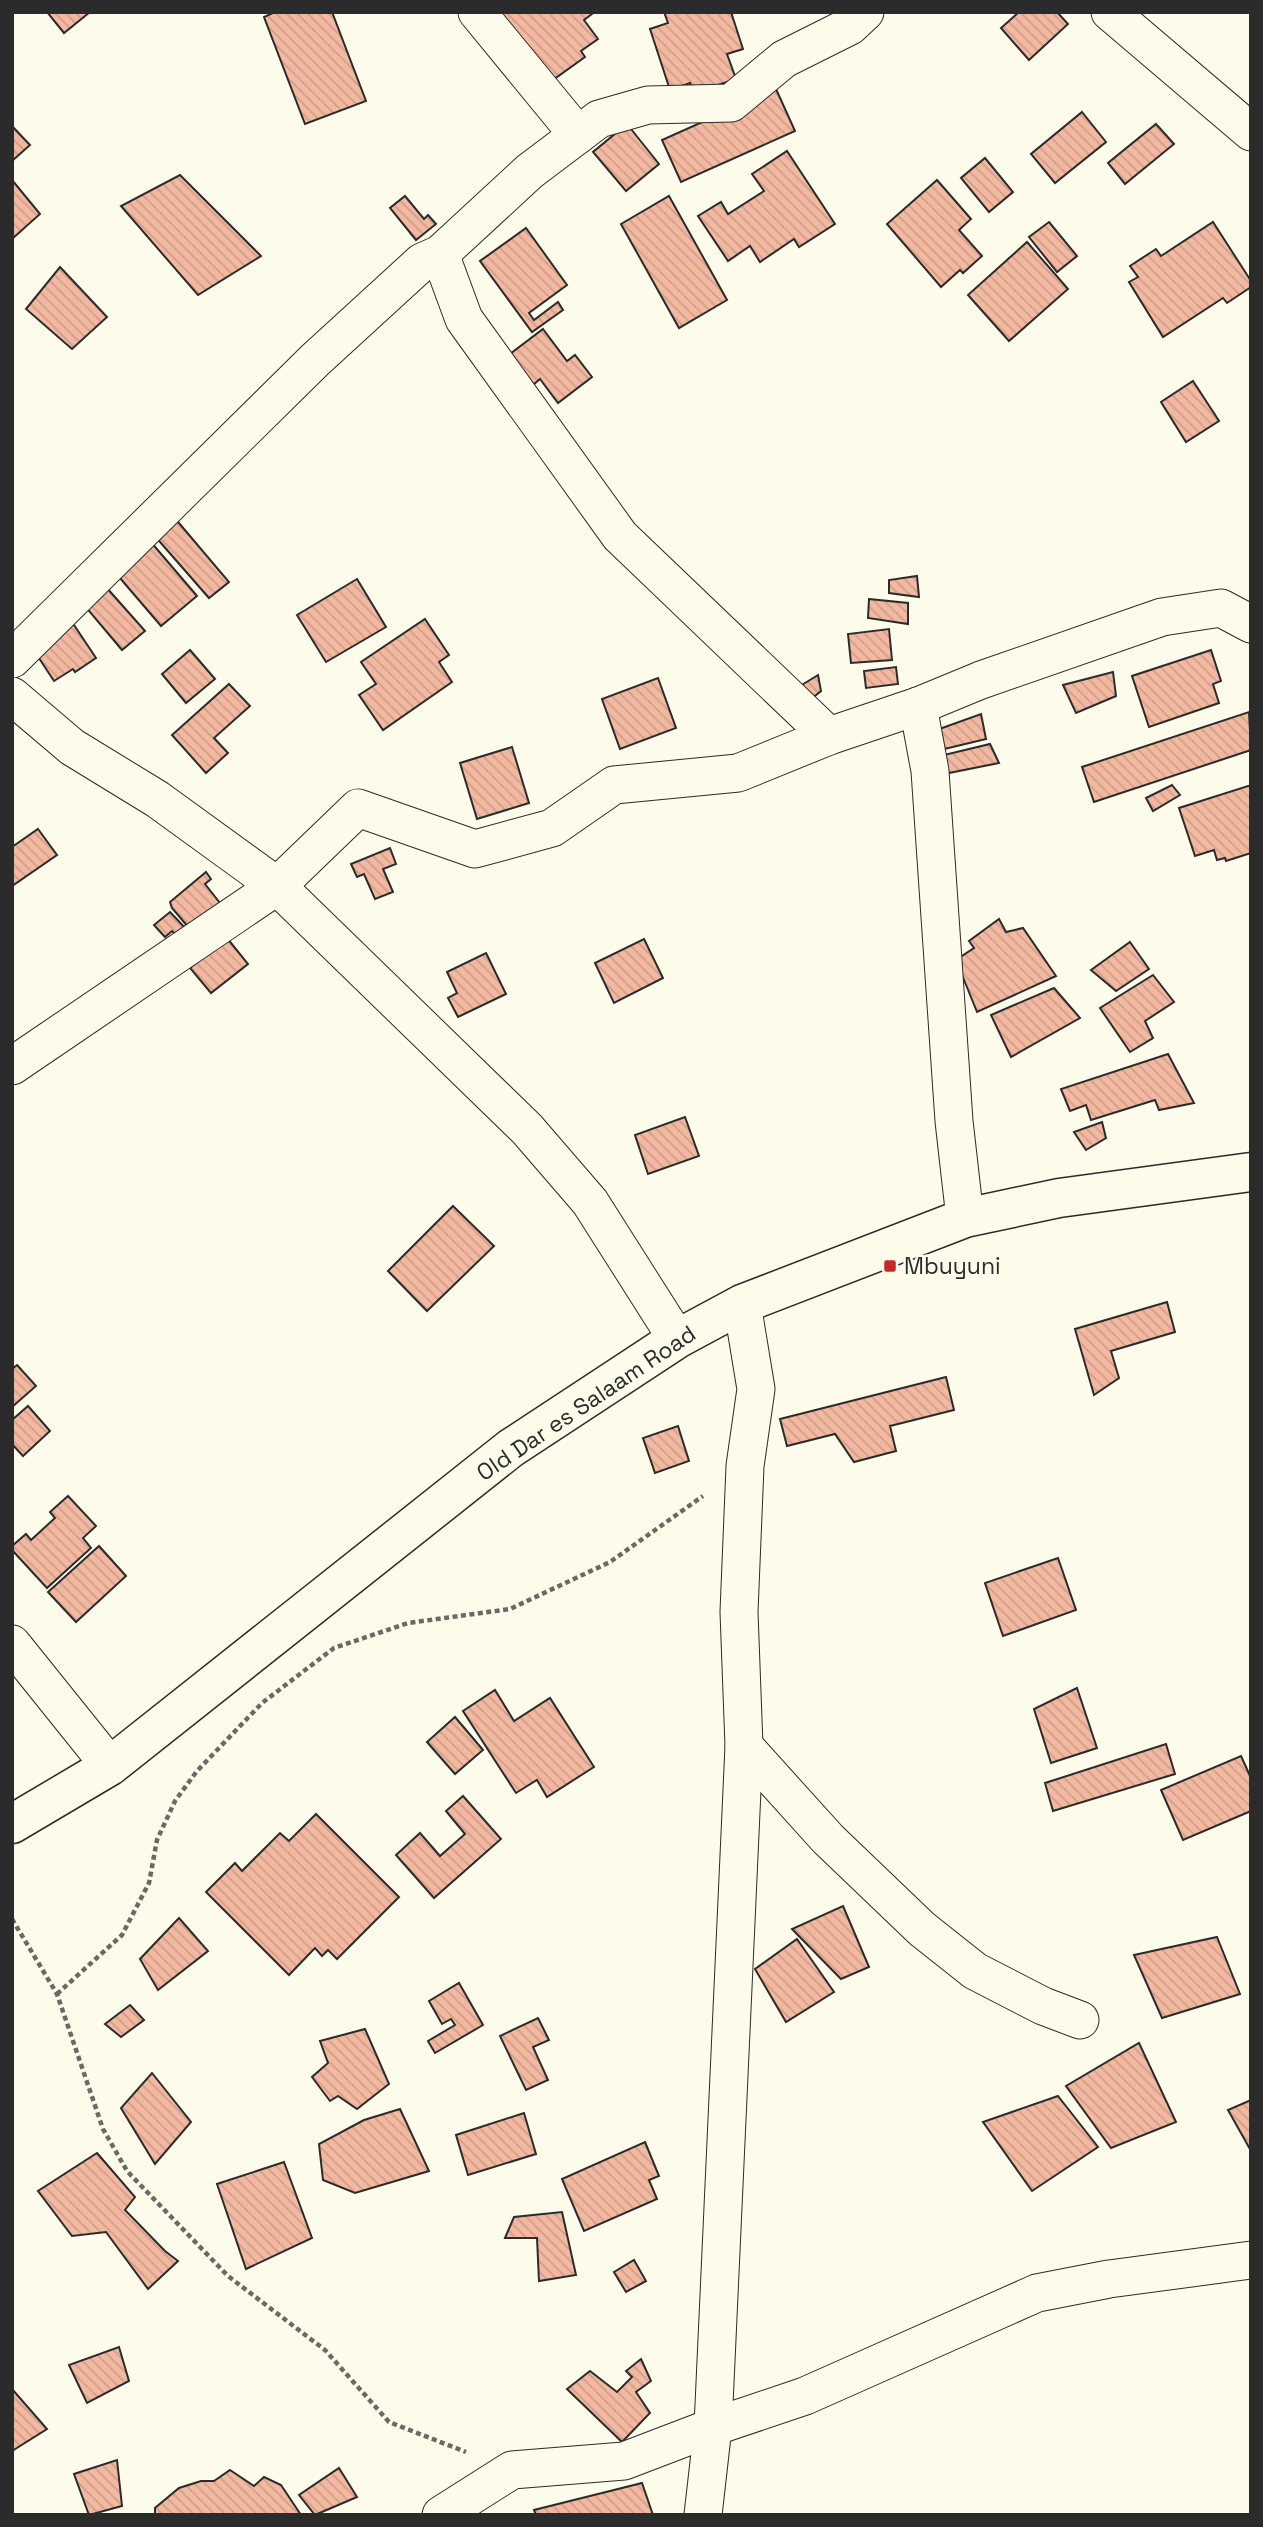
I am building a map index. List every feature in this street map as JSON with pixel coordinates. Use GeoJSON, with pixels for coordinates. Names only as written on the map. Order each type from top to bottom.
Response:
{"type":"FeatureCollection","features":[{"type":"Feature","properties":{"kind":"street"},"geometry":{"type":"LineString","coordinates":[[477,12],[578,135]]}},
{"type":"Feature","properties":{"kind":"street"},"geometry":{"type":"LineString","coordinates":[[12,659],[315,360],[422,262],[440,254],[530,171],[599,119],[648,106],[731,103],[784,59],[850,26],[865,12]]}},
{"type":"Feature","properties":{"kind":"street"},"geometry":{"type":"LineString","coordinates":[[1110,12],[1251,132]]}},
{"type":"Feature","properties":{"kind":"street"},"geometry":{"type":"LineString","coordinates":[[440,254],[464,319],[620,536],[829,736]]}},
{"type":"Feature","properties":{"kind":"street"},"geometry":{"type":"LineString","coordinates":[[12,1066],[277,886],[358,808],[475,849],[552,828],[614,785],[738,773],[981,680],[1162,617],[1220,608],[1251,624]]}},
{"type":"Feature","properties":{"kind":"street"},"geometry":{"type":"LineString","coordinates":[[12,696],[72,747],[157,799],[277,886],[527,1129],[590,1202],[677,1339]]}},
{"type":"Feature","properties":{"kind":"street"},"geometry":{"type":"LineString","coordinates":[[918,706],[930,771],[954,1121],[965,1218]]}},
{"type":"Feature","properties":{"kind":"street","name":"Old Dar es Salaam Road"},"geometry":{"type":"LineString","coordinates":[[12,1824],[110,1766],[511,1448],[677,1339],[742,1304],[965,1218],[1059,1198],[1251,1172]]}},
{"type":"Feature","properties":{"kind":"street"},"geometry":{"type":"LineString","coordinates":[[703,2515],[713,2427],[744,1746],[739,1612],[746,1466],[756,1389],[742,1304]]}},
{"type":"Feature","properties":{"kind":"street"},"geometry":{"type":"LineString","coordinates":[[12,1644],[110,1766]]}},
{"type":"Feature","properties":{"kind":"street"},"geometry":{"type":"LineString","coordinates":[[744,1746],[828,1839],[943,1946],[975,1971],[1044,2007],[1080,2020]]}},
{"type":"Feature","properties":{"kind":"street"},"geometry":{"type":"LineString","coordinates":[[441,2515],[512,2470],[624,2461],[805,2396],[1037,2293],[1109,2279],[1251,2260]]}},
{"type":"Feature","properties":{"kind":"path"},"geometry":{"type":"LineString","coordinates":[[57,1994],[122,1935],[149,1883],[157,1840],[175,1801],[197,1771],[262,1703],[293,1679],[334,1648],[408,1623],[509,1609],[610,1562],[746,1466]]}},
{"type":"Feature","properties":{"kind":"path"},"geometry":{"type":"LineString","coordinates":[[12,1919],[57,1994],[103,2129],[127,2171],[228,2276],[325,2350],[389,2422],[512,2470]]}},
{"type":"Feature","properties":{"kind":"building"},"geometry":{"type":"Polygon","coordinates":[[[47,12],[90,12],[64,33],[47,12]]]}},
{"type":"Feature","properties":{"kind":"building"},"geometry":{"type":"Polygon","coordinates":[[[275,12],[332,12],[366,101],[305,124],[264,17],[275,12]]]}},
{"type":"Feature","properties":{"kind":"building"},"geometry":{"type":"Polygon","coordinates":[[[499,12],[591,12],[584,20],[598,39],[581,51],[585,57],[550,82],[499,12]]]}},
{"type":"Feature","properties":{"kind":"building"},"geometry":{"type":"Polygon","coordinates":[[[664,12],[731,12],[743,49],[727,54],[736,79],[694,93],[690,83],[670,90],[650,29],[668,23],[664,12]]]}},
{"type":"Feature","properties":{"kind":"building"},"geometry":{"type":"Polygon","coordinates":[[[1019,12],[1057,12],[1068,24],[1029,60],[1001,28],[1019,12]]]}},
{"type":"Feature","properties":{"kind":"building"},"geometry":{"type":"Polygon","coordinates":[[[776,89],[795,131],[681,182],[662,140],[776,89]]]}},
{"type":"Feature","properties":{"kind":"building"},"geometry":{"type":"Polygon","coordinates":[[[1082,112],[1106,142],[1055,183],[1031,154],[1082,112]]]}},
{"type":"Feature","properties":{"kind":"building"},"geometry":{"type":"Polygon","coordinates":[[[627,124],[659,164],[626,191],[593,152],[627,124]]]}},
{"type":"Feature","properties":{"kind":"building"},"geometry":{"type":"Polygon","coordinates":[[[1156,124],[1174,144],[1125,184],[1108,163],[1156,124]]]}},
{"type":"Feature","properties":{"kind":"building"},"geometry":{"type":"Polygon","coordinates":[[[12,126],[30,145],[12,161],[12,126]]]}},
{"type":"Feature","properties":{"kind":"building"},"geometry":{"type":"Polygon","coordinates":[[[787,151],[835,224],[799,247],[794,239],[760,262],[750,246],[728,261],[698,216],[721,202],[728,214],[764,191],[752,174],[787,151]]]}},
{"type":"Feature","properties":{"kind":"building"},"geometry":{"type":"Polygon","coordinates":[[[985,158],[1013,192],[989,212],[961,178],[985,158]]]}},
{"type":"Feature","properties":{"kind":"building"},"geometry":{"type":"Polygon","coordinates":[[[180,175],[261,256],[198,295],[121,206],[180,175]]]}},
{"type":"Feature","properties":{"kind":"building"},"geometry":{"type":"Polygon","coordinates":[[[12,180],[40,214],[12,239],[12,180]]]}},
{"type":"Feature","properties":{"kind":"building"},"geometry":{"type":"Polygon","coordinates":[[[937,180],[971,219],[959,230],[982,256],[963,273],[960,270],[941,287],[887,224],[937,180]]]}},
{"type":"Feature","properties":{"kind":"building"},"geometry":{"type":"Polygon","coordinates":[[[405,196],[424,219],[428,215],[436,224],[416,240],[390,208],[405,196]]]}},
{"type":"Feature","properties":{"kind":"building"},"geometry":{"type":"Polygon","coordinates":[[[669,196],[727,300],[679,328],[621,224],[669,196]]]}},
{"type":"Feature","properties":{"kind":"building"},"geometry":{"type":"Polygon","coordinates":[[[1049,222],[1077,256],[1057,272],[1029,237],[1049,222]]]}},
{"type":"Feature","properties":{"kind":"building"},"geometry":{"type":"Polygon","coordinates":[[[1213,222],[1251,281],[1251,287],[1227,303],[1223,298],[1163,337],[1129,282],[1138,277],[1130,266],[1156,249],[1161,256],[1213,222]]]}},
{"type":"Feature","properties":{"kind":"building"},"geometry":{"type":"Polygon","coordinates":[[[526,228],[567,285],[529,313],[534,320],[558,302],[563,310],[532,332],[480,261],[526,228]]]}},
{"type":"Feature","properties":{"kind":"building"},"geometry":{"type":"Polygon","coordinates":[[[1027,242],[1068,289],[1009,341],[968,295],[1027,242]]]}},
{"type":"Feature","properties":{"kind":"building"},"geometry":{"type":"Polygon","coordinates":[[[60,267],[107,317],[72,349],[26,309],[60,267]]]}},
{"type":"Feature","properties":{"kind":"building"},"geometry":{"type":"Polygon","coordinates":[[[543,329],[567,361],[575,355],[592,377],[558,403],[540,379],[533,385],[510,354],[543,329]]]}},
{"type":"Feature","properties":{"kind":"building"},"geometry":{"type":"Polygon","coordinates":[[[1193,381],[1219,421],[1186,442],[1161,402],[1193,381]]]}},
{"type":"Feature","properties":{"kind":"building"},"geometry":{"type":"Polygon","coordinates":[[[173,516],[229,582],[209,598],[153,534],[173,516]]]}},
{"type":"Feature","properties":{"kind":"building"},"geometry":{"type":"Polygon","coordinates":[[[150,541],[197,596],[161,626],[114,571],[150,541]]]}},
{"type":"Feature","properties":{"kind":"building"},"geometry":{"type":"Polygon","coordinates":[[[917,576],[919,597],[889,593],[889,580],[917,576]]]}},
{"type":"Feature","properties":{"kind":"building"},"geometry":{"type":"Polygon","coordinates":[[[357,579],[386,627],[326,662],[297,615],[357,579]]]}},
{"type":"Feature","properties":{"kind":"building"},"geometry":{"type":"Polygon","coordinates":[[[106,587],[145,631],[122,650],[84,605],[106,587]]]}},
{"type":"Feature","properties":{"kind":"building"},"geometry":{"type":"Polygon","coordinates":[[[869,599],[908,603],[908,624],[868,618],[869,599]]]}},
{"type":"Feature","properties":{"kind":"building"},"geometry":{"type":"Polygon","coordinates":[[[425,619],[449,655],[439,662],[452,682],[383,730],[359,695],[376,684],[361,662],[425,619]]]}},
{"type":"Feature","properties":{"kind":"building"},"geometry":{"type":"Polygon","coordinates":[[[72,622],[96,658],[75,672],[73,669],[54,681],[33,649],[72,622]]]}},
{"type":"Feature","properties":{"kind":"building"},"geometry":{"type":"Polygon","coordinates":[[[889,629],[892,660],[851,663],[848,634],[889,629]]]}},
{"type":"Feature","properties":{"kind":"building"},"geometry":{"type":"Polygon","coordinates":[[[190,650],[215,679],[186,703],[162,674],[190,650]]]}},
{"type":"Feature","properties":{"kind":"building"},"geometry":{"type":"Polygon","coordinates":[[[1211,650],[1221,681],[1213,684],[1219,703],[1149,727],[1132,676],[1211,650]]]}},
{"type":"Feature","properties":{"kind":"building"},"geometry":{"type":"Polygon","coordinates":[[[896,667],[898,684],[866,688],[864,671],[896,667]]]}},
{"type":"Feature","properties":{"kind":"building"},"geometry":{"type":"Polygon","coordinates":[[[1113,672],[1116,696],[1076,713],[1063,685],[1113,672]]]}},
{"type":"Feature","properties":{"kind":"building"},"geometry":{"type":"Polygon","coordinates":[[[818,675],[821,691],[790,716],[779,699],[818,675]]]}},
{"type":"Feature","properties":{"kind":"building"},"geometry":{"type":"Polygon","coordinates":[[[658,678],[676,728],[620,749],[602,699],[658,678]]]}},
{"type":"Feature","properties":{"kind":"building"},"geometry":{"type":"Polygon","coordinates":[[[229,684],[250,706],[214,738],[228,753],[206,773],[172,735],[229,684]]]}},
{"type":"Feature","properties":{"kind":"building"},"geometry":{"type":"Polygon","coordinates":[[[1249,712],[1251,750],[1094,802],[1082,767],[1249,712]]]}},
{"type":"Feature","properties":{"kind":"building"},"geometry":{"type":"Polygon","coordinates":[[[981,714],[986,739],[932,752],[931,732],[981,714]]]}},
{"type":"Feature","properties":{"kind":"building"},"geometry":{"type":"Polygon","coordinates":[[[990,744],[999,763],[944,774],[944,755],[990,744]]]}},
{"type":"Feature","properties":{"kind":"building"},"geometry":{"type":"Polygon","coordinates":[[[512,747],[529,803],[477,819],[460,763],[512,747]]]}},
{"type":"Feature","properties":{"kind":"building"},"geometry":{"type":"Polygon","coordinates":[[[1172,785],[1180,795],[1153,811],[1146,798],[1172,785]]]}},
{"type":"Feature","properties":{"kind":"building"},"geometry":{"type":"Polygon","coordinates":[[[1251,785],[1251,853],[1226,861],[1225,858],[1217,860],[1214,850],[1195,856],[1179,808],[1251,785]]]}},
{"type":"Feature","properties":{"kind":"building"},"geometry":{"type":"Polygon","coordinates":[[[38,829],[57,855],[12,886],[12,847],[38,829]]]}},
{"type":"Feature","properties":{"kind":"building"},"geometry":{"type":"Polygon","coordinates":[[[390,848],[396,864],[383,869],[393,892],[375,899],[364,874],[357,877],[351,864],[390,848]]]}},
{"type":"Feature","properties":{"kind":"building"},"geometry":{"type":"Polygon","coordinates":[[[206,872],[211,879],[205,884],[220,903],[189,928],[170,902],[206,872]]]}},
{"type":"Feature","properties":{"kind":"building"},"geometry":{"type":"Polygon","coordinates":[[[170,912],[188,931],[180,939],[172,931],[165,937],[154,925],[170,912]]]}},
{"type":"Feature","properties":{"kind":"building"},"geometry":{"type":"Polygon","coordinates":[[[999,919],[1006,932],[1023,928],[1056,976],[977,1012],[956,960],[974,948],[969,941],[999,919]]]}},
{"type":"Feature","properties":{"kind":"building"},"geometry":{"type":"Polygon","coordinates":[[[227,938],[248,964],[211,993],[190,968],[227,938]]]}},
{"type":"Feature","properties":{"kind":"building"},"geometry":{"type":"Polygon","coordinates":[[[644,939],[663,978],[614,1003],[595,963],[644,939]]]}},
{"type":"Feature","properties":{"kind":"building"},"geometry":{"type":"Polygon","coordinates":[[[1130,942],[1149,969],[1116,991],[1091,970],[1130,942]]]}},
{"type":"Feature","properties":{"kind":"building"},"geometry":{"type":"Polygon","coordinates":[[[486,953],[506,994],[458,1017],[448,998],[457,993],[447,972],[486,953]]]}},
{"type":"Feature","properties":{"kind":"building"},"geometry":{"type":"Polygon","coordinates":[[[1153,975],[1174,1002],[1145,1021],[1153,1038],[1130,1052],[1100,1008],[1153,975]]]}},
{"type":"Feature","properties":{"kind":"building"},"geometry":{"type":"Polygon","coordinates":[[[1054,988],[1080,1018],[1011,1057],[991,1015],[1054,988]]]}},
{"type":"Feature","properties":{"kind":"building"},"geometry":{"type":"Polygon","coordinates":[[[1168,1054],[1194,1103],[1159,1110],[1155,1100],[1091,1120],[1086,1105],[1070,1111],[1061,1089],[1168,1054]]]}},
{"type":"Feature","properties":{"kind":"building"},"geometry":{"type":"Polygon","coordinates":[[[685,1117],[699,1156],[648,1174],[635,1135],[685,1117]]]}},
{"type":"Feature","properties":{"kind":"building"},"geometry":{"type":"Polygon","coordinates":[[[1102,1122],[1106,1138],[1086,1150],[1074,1132],[1102,1122]]]}},
{"type":"Feature","properties":{"kind":"building"},"geometry":{"type":"Polygon","coordinates":[[[453,1206],[494,1246],[427,1311],[388,1271],[453,1206]]]}},
{"type":"Feature","properties":{"kind":"building"},"geometry":{"type":"Polygon","coordinates":[[[1167,1302],[1175,1332],[1111,1351],[1119,1378],[1094,1395],[1075,1329],[1167,1302]]]}},
{"type":"Feature","properties":{"kind":"building"},"geometry":{"type":"Polygon","coordinates":[[[17,1365],[36,1386],[12,1407],[12,1369],[17,1365]]]}},
{"type":"Feature","properties":{"kind":"building"},"geometry":{"type":"Polygon","coordinates":[[[946,1377],[954,1410],[890,1426],[896,1451],[854,1462],[835,1434],[787,1446],[780,1419],[946,1377]]]}},
{"type":"Feature","properties":{"kind":"building"},"geometry":{"type":"Polygon","coordinates":[[[28,1406],[50,1431],[23,1456],[12,1444],[12,1420],[28,1406]]]}},
{"type":"Feature","properties":{"kind":"building"},"geometry":{"type":"Polygon","coordinates":[[[678,1426],[689,1461],[655,1473],[643,1438],[678,1426]]]}},
{"type":"Feature","properties":{"kind":"building"},"geometry":{"type":"Polygon","coordinates":[[[68,1496],[96,1526],[83,1538],[91,1548],[47,1588],[12,1550],[12,1546],[26,1534],[31,1540],[55,1518],[50,1512],[68,1496]]]}},
{"type":"Feature","properties":{"kind":"building"},"geometry":{"type":"Polygon","coordinates":[[[99,1546],[126,1576],[76,1622],[48,1592],[99,1546]]]}},
{"type":"Feature","properties":{"kind":"building"},"geometry":{"type":"Polygon","coordinates":[[[1058,1558],[1076,1610],[1003,1636],[985,1583],[1058,1558]]]}},
{"type":"Feature","properties":{"kind":"building"},"geometry":{"type":"Polygon","coordinates":[[[1077,1688],[1097,1748],[1051,1763],[1034,1709],[1077,1688]]]}},
{"type":"Feature","properties":{"kind":"building"},"geometry":{"type":"Polygon","coordinates":[[[495,1690],[514,1721],[550,1698],[594,1767],[547,1797],[537,1780],[516,1793],[463,1711],[495,1690]]]}},
{"type":"Feature","properties":{"kind":"building"},"geometry":{"type":"Polygon","coordinates":[[[455,1717],[483,1750],[455,1774],[427,1742],[455,1717]]]}},
{"type":"Feature","properties":{"kind":"building"},"geometry":{"type":"Polygon","coordinates":[[[1166,1744],[1175,1774],[1053,1811],[1045,1783],[1166,1744]]]}},
{"type":"Feature","properties":{"kind":"building"},"geometry":{"type":"Polygon","coordinates":[[[1241,1756],[1251,1778],[1251,1811],[1183,1840],[1161,1790],[1241,1756]]]}},
{"type":"Feature","properties":{"kind":"building"},"geometry":{"type":"Polygon","coordinates":[[[463,1796],[501,1839],[434,1898],[396,1855],[420,1833],[440,1856],[465,1834],[446,1811],[463,1796]]]}},
{"type":"Feature","properties":{"kind":"building"},"geometry":{"type":"Polygon","coordinates":[[[316,1814],[399,1897],[337,1959],[328,1950],[322,1956],[315,1948],[289,1975],[206,1892],[235,1863],[242,1871],[280,1833],[289,1841],[316,1814]]]}},
{"type":"Feature","properties":{"kind":"building"},"geometry":{"type":"Polygon","coordinates":[[[843,1906],[869,1967],[841,1979],[792,1929],[843,1906]]]}},
{"type":"Feature","properties":{"kind":"building"},"geometry":{"type":"Polygon","coordinates":[[[179,1918],[208,1951],[158,1990],[140,1959],[179,1918]]]}},
{"type":"Feature","properties":{"kind":"building"},"geometry":{"type":"Polygon","coordinates":[[[1217,1937],[1240,1994],[1162,2018],[1134,1955],[1217,1937]]]}},
{"type":"Feature","properties":{"kind":"building"},"geometry":{"type":"Polygon","coordinates":[[[797,1939],[834,1992],[786,2022],[755,1969],[797,1939]]]}},
{"type":"Feature","properties":{"kind":"building"},"geometry":{"type":"Polygon","coordinates":[[[459,1983],[483,2025],[435,2053],[428,2041],[455,2025],[451,2019],[442,2024],[429,2001],[459,1983]]]}},
{"type":"Feature","properties":{"kind":"building"},"geometry":{"type":"Polygon","coordinates":[[[130,2005],[144,2020],[121,2037],[105,2024],[130,2005]]]}},
{"type":"Feature","properties":{"kind":"building"},"geometry":{"type":"Polygon","coordinates":[[[538,2018],[549,2040],[533,2047],[548,2080],[526,2090],[500,2036],[538,2018]]]}},
{"type":"Feature","properties":{"kind":"building"},"geometry":{"type":"Polygon","coordinates":[[[365,2029],[389,2084],[357,2109],[338,2096],[330,2101],[312,2077],[328,2063],[320,2041],[365,2029]]]}},
{"type":"Feature","properties":{"kind":"building"},"geometry":{"type":"Polygon","coordinates":[[[1139,2043],[1176,2122],[1111,2148],[1066,2086],[1139,2043]]]}},
{"type":"Feature","properties":{"kind":"building"},"geometry":{"type":"Polygon","coordinates":[[[152,2073],[191,2122],[155,2164],[121,2108],[152,2073]]]}},
{"type":"Feature","properties":{"kind":"building"},"geometry":{"type":"Polygon","coordinates":[[[1058,2096],[1098,2147],[1032,2191],[983,2122],[1058,2096]]]}},
{"type":"Feature","properties":{"kind":"building"},"geometry":{"type":"Polygon","coordinates":[[[1251,2100],[1251,2151],[1228,2110],[1251,2100]]]}},
{"type":"Feature","properties":{"kind":"building"},"geometry":{"type":"Polygon","coordinates":[[[400,2109],[429,2171],[355,2193],[323,2180],[319,2144],[364,2120],[400,2109]]]}},
{"type":"Feature","properties":{"kind":"building"},"geometry":{"type":"Polygon","coordinates":[[[524,2113],[536,2154],[468,2175],[456,2135],[524,2113]]]}},
{"type":"Feature","properties":{"kind":"building"},"geometry":{"type":"Polygon","coordinates":[[[645,2142],[659,2176],[649,2180],[657,2199],[584,2231],[562,2179],[645,2142]]]}},
{"type":"Feature","properties":{"kind":"building"},"geometry":{"type":"Polygon","coordinates":[[[97,2153],[135,2197],[125,2210],[178,2261],[148,2289],[106,2232],[72,2236],[38,2191],[97,2153]]]}},
{"type":"Feature","properties":{"kind":"building"},"geometry":{"type":"Polygon","coordinates":[[[284,2162],[312,2238],[246,2269],[217,2184],[284,2162]]]}},
{"type":"Feature","properties":{"kind":"building"},"geometry":{"type":"Polygon","coordinates":[[[562,2212],[576,2275],[539,2281],[537,2238],[505,2238],[514,2217],[562,2212]]]}},
{"type":"Feature","properties":{"kind":"building"},"geometry":{"type":"Polygon","coordinates":[[[634,2260],[646,2281],[626,2292],[614,2272],[634,2260]]]}},
{"type":"Feature","properties":{"kind":"building"},"geometry":{"type":"Polygon","coordinates":[[[119,2347],[129,2381],[87,2403],[69,2365],[119,2347]]]}},
{"type":"Feature","properties":{"kind":"building"},"geometry":{"type":"Polygon","coordinates":[[[641,2359],[651,2381],[636,2392],[650,2413],[622,2442],[567,2389],[590,2371],[617,2392],[632,2377],[626,2371],[641,2359]]]}},
{"type":"Feature","properties":{"kind":"building"},"geometry":{"type":"Polygon","coordinates":[[[12,2389],[47,2429],[12,2451],[12,2389]]]}},
{"type":"Feature","properties":{"kind":"building"},"geometry":{"type":"Polygon","coordinates":[[[117,2460],[122,2506],[89,2515],[74,2474],[117,2460]]]}},
{"type":"Feature","properties":{"kind":"building"},"geometry":{"type":"Polygon","coordinates":[[[339,2468],[357,2497],[315,2515],[299,2495],[339,2468]]]}},
{"type":"Feature","properties":{"kind":"building"},"geometry":{"type":"Polygon","coordinates":[[[230,2470],[254,2486],[264,2477],[281,2485],[301,2515],[155,2515],[155,2508],[179,2488],[201,2481],[214,2481],[230,2470]]]}},
{"type":"Feature","properties":{"kind":"building"},"geometry":{"type":"Polygon","coordinates":[[[642,2483],[653,2515],[536,2515],[534,2510],[642,2483]]]}},
{"type":"Feature","properties":{"kind":"place","name":"Mbuyuni"},"geometry":{"type":"Point","coordinates":[890,1266]}}]}
